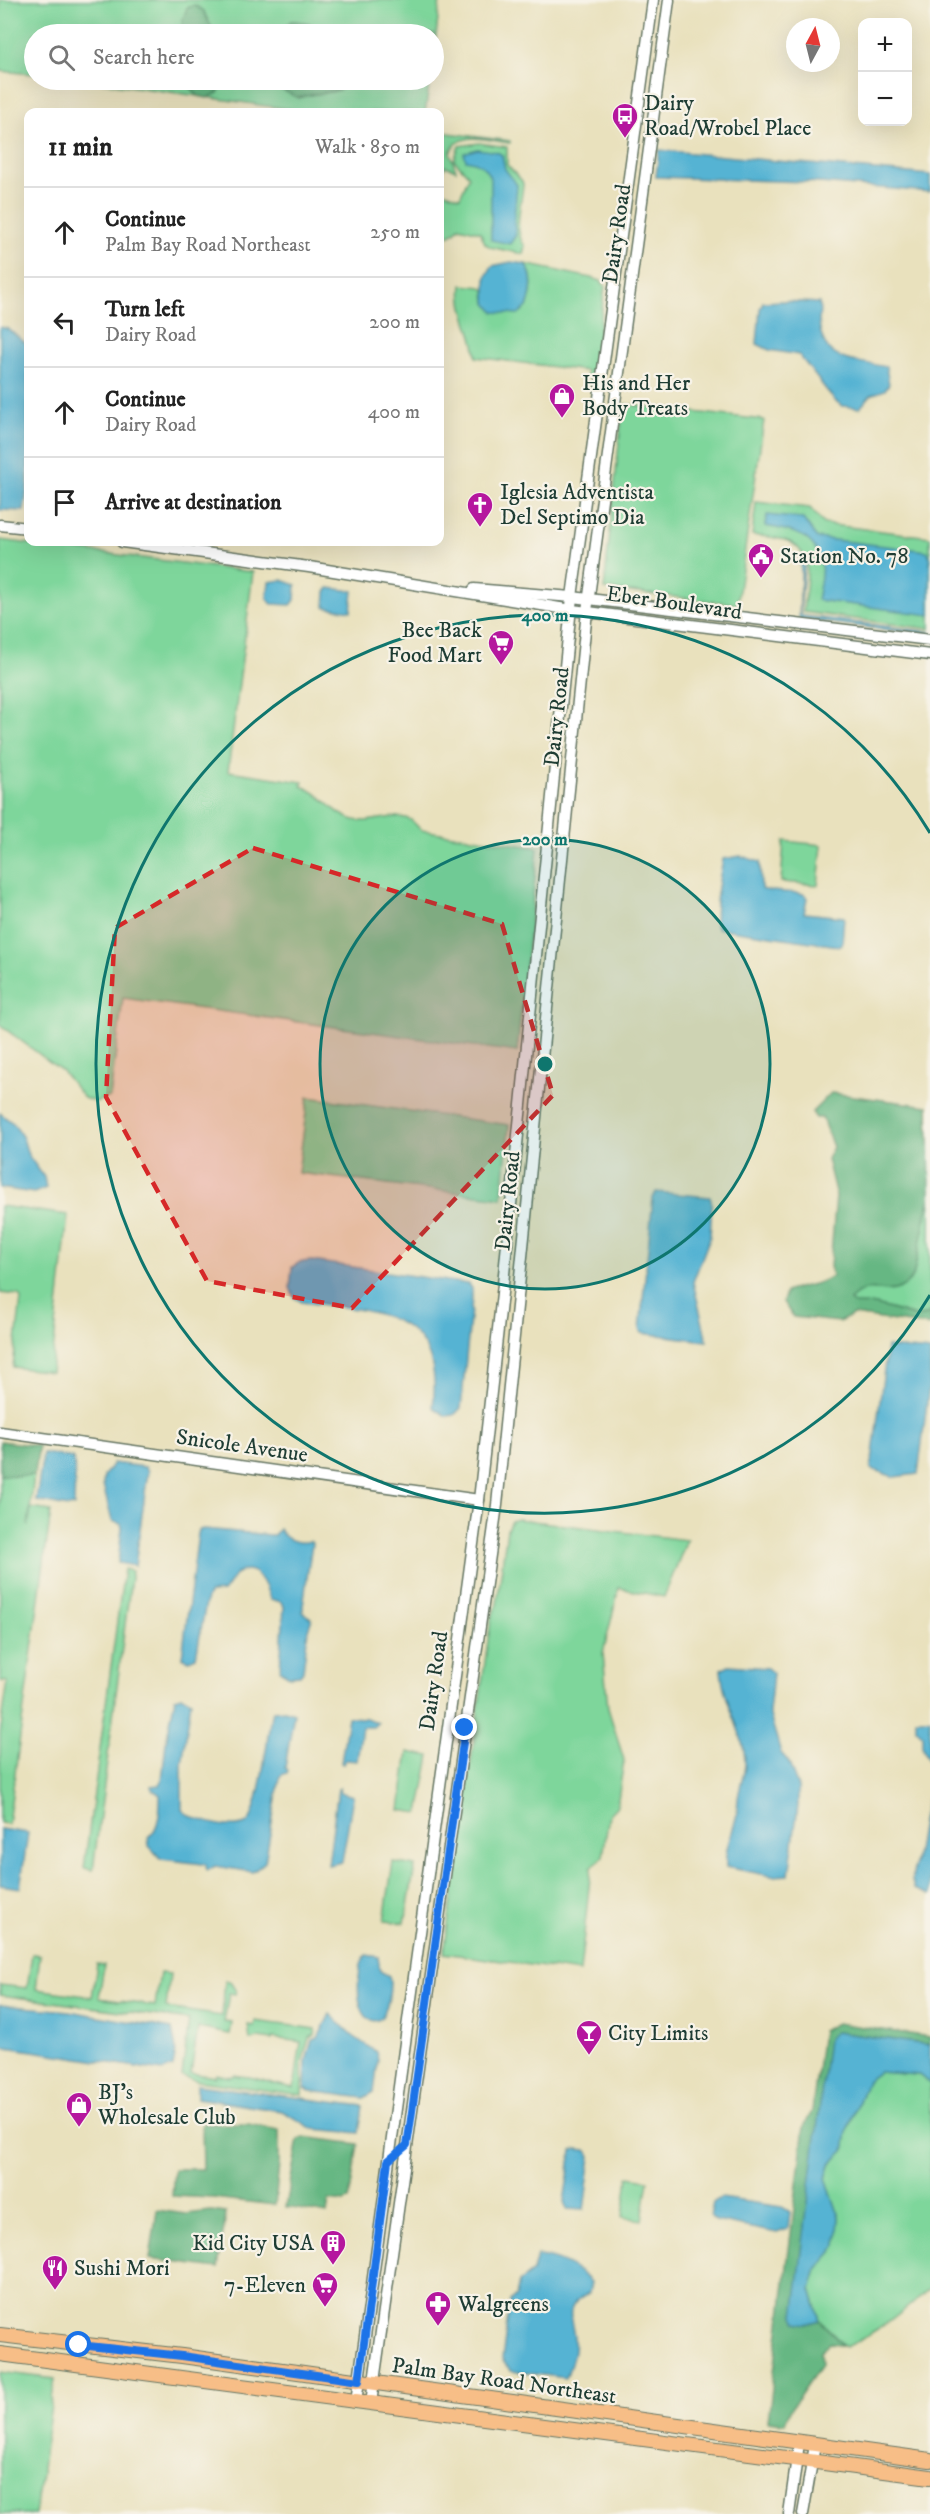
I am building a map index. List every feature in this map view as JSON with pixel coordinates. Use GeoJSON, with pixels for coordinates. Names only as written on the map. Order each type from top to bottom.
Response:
{"type":"FeatureCollection","features":[{"type":"Feature","properties":{"kind":"main road","name":"Palm Bay Road Northeast"},"geometry":{"type":"LineString","coordinates":[[0,2335],[182,2356],[930,2460]]}},
{"type":"Feature","properties":{"kind":"main road","name":"Palm Bay Road Northeast"},"geometry":{"type":"LineString","coordinates":[[0,2354],[930,2477]]}},
{"type":"Feature","properties":{"kind":"main road"},"geometry":{"type":"LineString","coordinates":[[651,2440],[662,2434],[669,2425]]}},
{"type":"Feature","properties":{"kind":"street","name":"Dairy Road"},"geometry":{"type":"LineString","coordinates":[[356,2402],[479,1500],[572,597],[653,0]]}},
{"type":"Feature","properties":{"kind":"street","name":"Dairy Road"},"geometry":{"type":"LineString","coordinates":[[371,2403],[496,1506],[588,606],[669,0]]}},
{"type":"Feature","properties":{"kind":"street"},"geometry":{"type":"LineString","coordinates":[[0,525],[24,528]]}},
{"type":"Feature","properties":{"kind":"street","name":"Eber Boulevard"},"geometry":{"type":"LineString","coordinates":[[150,546],[572,610],[588,606],[930,640]]}},
{"type":"Feature","properties":{"kind":"street","name":"Eber Boulevard"},"geometry":{"type":"LineString","coordinates":[[379,579],[572,597],[588,606],[930,655]]}},
{"type":"Feature","properties":{"kind":"street"},"geometry":{"type":"LineString","coordinates":[[525,1054],[543,1057]]}},
{"type":"Feature","properties":{"kind":"street"},"geometry":{"type":"LineString","coordinates":[[503,1284],[519,1286]]}},
{"type":"Feature","properties":{"kind":"street","name":"Snicole Avenue"},"geometry":{"type":"LineString","coordinates":[[0,1432],[479,1500]]}},
{"type":"Feature","properties":{"kind":"street"},"geometry":{"type":"LineString","coordinates":[[390,2142],[410,2126]]}},
{"type":"Feature","properties":{"kind":"street"},"geometry":{"type":"LineString","coordinates":[[388,2161],[407,2145]]}},
{"type":"Feature","properties":{"kind":"street"},"geometry":{"type":"LineString","coordinates":[[789,2514],[799,2443]]}},
{"type":"Feature","properties":{"kind":"street"},"geometry":{"type":"LineString","coordinates":[[803,2514],[815,2445]]}},
{"type":"Feature","properties":{"kind":"highlighted area"},"geometry":{"type":"Polygon","coordinates":[[[253,848],[502,924],[553,1095],[352,1308],[207,1281],[106,1097],[115,928],[253,848]]]}},
{"type":"Feature","properties":{"kind":"green space"},"geometry":{"type":"Polygon","coordinates":[[[0,0],[440,0],[437,24],[24,24],[24,73],[0,71],[0,0]]]}},
{"type":"Feature","properties":{"kind":"green space"},"geometry":{"type":"Polygon","coordinates":[[[194,5],[204,11],[210,24],[182,24],[187,8],[194,5]]]}},
{"type":"Feature","properties":{"kind":"green space"},"geometry":{"type":"Polygon","coordinates":[[[291,21],[311,24],[288,24],[291,21]]]}},
{"type":"Feature","properties":{"kind":"green space"},"geometry":{"type":"Polygon","coordinates":[[[156,90],[428,90],[426,108],[281,108],[156,90]]]}},
{"type":"Feature","properties":{"kind":"green space"},"geometry":{"type":"Polygon","coordinates":[[[193,90],[219,90],[218,93],[207,98],[198,96],[193,90]]]}},
{"type":"Feature","properties":{"kind":"green space"},"geometry":{"type":"Polygon","coordinates":[[[282,90],[338,90],[310,95],[299,98],[282,90]]]}},
{"type":"Feature","properties":{"kind":"green space"},"geometry":{"type":"Polygon","coordinates":[[[444,133],[510,141],[510,143],[476,138],[460,141],[450,153],[456,170],[445,166],[444,168],[444,133]]]}},
{"type":"Feature","properties":{"kind":"green space"},"geometry":{"type":"Polygon","coordinates":[[[479,143],[507,147],[507,165],[523,184],[518,224],[521,240],[525,246],[523,254],[490,247],[485,243],[480,232],[459,227],[451,235],[444,236],[444,191],[460,197],[469,176],[454,160],[459,146],[479,143]]]}},
{"type":"Feature","properties":{"kind":"green space"},"geometry":{"type":"Polygon","coordinates":[[[525,264],[591,278],[601,281],[605,286],[593,377],[586,377],[587,371],[476,357],[462,304],[462,285],[482,287],[485,290],[486,302],[527,307],[532,285],[525,264]]]}},
{"type":"Feature","properties":{"kind":"green space"},"geometry":{"type":"Polygon","coordinates":[[[623,404],[764,420],[737,604],[604,589],[623,404]]]}},
{"type":"Feature","properties":{"kind":"green space"},"geometry":{"type":"Polygon","coordinates":[[[756,502],[810,508],[824,524],[930,537],[930,629],[803,612],[807,573],[803,555],[798,548],[786,540],[752,535],[756,502]]]}},
{"type":"Feature","properties":{"kind":"green space"},"geometry":{"type":"Polygon","coordinates":[[[0,540],[24,543],[24,546],[47,546],[253,572],[228,771],[303,782],[301,786],[344,816],[358,821],[404,818],[411,820],[421,830],[538,848],[517,1052],[123,998],[110,1097],[95,1102],[84,1098],[62,1071],[0,1025],[0,540]]]}},
{"type":"Feature","properties":{"kind":"green space"},"geometry":{"type":"Polygon","coordinates":[[[784,841],[822,845],[818,885],[781,882],[784,841]]]}},
{"type":"Feature","properties":{"kind":"green space"},"geometry":{"type":"Polygon","coordinates":[[[831,1093],[928,1106],[930,1197],[913,1277],[896,1290],[865,1290],[857,1293],[850,1301],[854,1304],[876,1305],[915,1316],[927,1315],[930,1312],[930,1326],[853,1315],[839,1322],[793,1317],[783,1302],[786,1292],[821,1282],[832,1276],[830,1266],[836,1196],[827,1159],[833,1147],[822,1118],[816,1118],[812,1112],[831,1093]]]}},
{"type":"Feature","properties":{"kind":"green space"},"geometry":{"type":"Polygon","coordinates":[[[308,1097],[509,1125],[502,1198],[298,1173],[308,1097]]]}},
{"type":"Feature","properties":{"kind":"green space"},"geometry":{"type":"Polygon","coordinates":[[[930,1197],[930,1312],[927,1315],[916,1316],[876,1305],[854,1304],[850,1301],[857,1293],[872,1289],[896,1290],[913,1277],[930,1197]]]}},
{"type":"Feature","properties":{"kind":"green space"},"geometry":{"type":"Polygon","coordinates":[[[0,1206],[68,1215],[51,1372],[13,1367],[21,1299],[19,1295],[0,1293],[0,1206]]]}},
{"type":"Feature","properties":{"kind":"green space"},"geometry":{"type":"Polygon","coordinates":[[[0,1441],[39,1446],[34,1476],[0,1475],[0,1441]]]}},
{"type":"Feature","properties":{"kind":"green space"},"geometry":{"type":"Polygon","coordinates":[[[0,1475],[34,1476],[28,1526],[31,1508],[51,1511],[8,1824],[0,1823],[0,1734],[8,1682],[0,1681],[0,1475]]]}},
{"type":"Feature","properties":{"kind":"green space"},"geometry":{"type":"Polygon","coordinates":[[[517,1519],[687,1540],[664,1597],[619,1588],[603,1653],[608,1708],[624,1760],[617,1806],[609,1814],[603,1857],[591,1868],[580,1972],[444,1953],[491,1619],[497,1604],[507,1529],[511,1521],[517,1519]]]}},
{"type":"Feature","properties":{"kind":"green space"},"geometry":{"type":"Polygon","coordinates":[[[124,1569],[132,1571],[93,1870],[84,1868],[124,1569]]]}},
{"type":"Feature","properties":{"kind":"green space"},"geometry":{"type":"Polygon","coordinates":[[[408,1752],[430,1756],[419,1813],[400,1810],[408,1752]]]}},
{"type":"Feature","properties":{"kind":"green space"},"geometry":{"type":"Polygon","coordinates":[[[393,1862],[415,1866],[405,1923],[384,1921],[393,1862]]]}},
{"type":"Feature","properties":{"kind":"green space"},"geometry":{"type":"Polygon","coordinates":[[[32,1954],[40,1955],[36,1989],[92,1997],[97,1964],[104,1965],[99,1998],[155,2006],[160,1973],[170,1974],[166,2008],[222,2016],[225,1981],[230,1982],[236,1991],[235,1994],[229,1993],[224,2022],[232,2023],[230,2034],[198,2028],[191,2073],[215,2077],[216,2074],[230,2077],[235,2075],[294,2088],[301,2042],[273,2038],[272,2040],[258,2038],[250,2040],[248,2025],[254,2026],[255,2021],[316,2029],[315,2035],[309,2038],[302,2062],[302,2095],[198,2081],[182,2076],[189,2020],[0,1995],[0,1985],[27,1988],[32,1954]]]}},
{"type":"Feature","properties":{"kind":"green space"},"geometry":{"type":"Polygon","coordinates":[[[836,2023],[930,2037],[930,2045],[835,2032],[806,2324],[820,2320],[843,2346],[829,2343],[820,2351],[821,2365],[790,2410],[785,2423],[768,2421],[804,2127],[812,2111],[822,2031],[836,2023]]]}},
{"type":"Feature","properties":{"kind":"green space"},"geometry":{"type":"Polygon","coordinates":[[[879,2072],[919,2075],[930,2084],[930,2288],[890,2321],[845,2347],[820,2320],[811,2289],[817,2269],[837,2246],[839,2216],[826,2178],[830,2164],[844,2151],[847,2131],[867,2081],[879,2072]]]}},
{"type":"Feature","properties":{"kind":"green space"},"geometry":{"type":"Polygon","coordinates":[[[202,2124],[248,2124],[279,2130],[279,2164],[275,2205],[172,2196],[174,2169],[203,2169],[202,2124]]]}},
{"type":"Feature","properties":{"kind":"green space"},"geometry":{"type":"Polygon","coordinates":[[[303,2137],[358,2144],[349,2200],[344,2202],[329,2200],[327,2214],[286,2207],[298,2139],[303,2137]]]}},
{"type":"Feature","properties":{"kind":"green space"},"geometry":{"type":"Polygon","coordinates":[[[628,2177],[648,2180],[642,2220],[623,2217],[628,2177]]]}},
{"type":"Feature","properties":{"kind":"green space"},"geometry":{"type":"Polygon","coordinates":[[[157,2210],[186,2214],[210,2211],[226,2213],[218,2268],[150,2259],[157,2210]]]}},
{"type":"Feature","properties":{"kind":"green space"},"geometry":{"type":"Polygon","coordinates":[[[0,2372],[55,2379],[35,2514],[0,2514],[0,2372]]]}},
{"type":"Feature","properties":{"kind":"water"},"geometry":{"type":"Polygon","coordinates":[[[477,149],[502,155],[505,169],[517,185],[514,220],[516,235],[510,244],[491,240],[491,180],[485,168],[466,160],[464,153],[477,149]]]}},
{"type":"Feature","properties":{"kind":"water"},"geometry":{"type":"Polygon","coordinates":[[[659,150],[930,175],[930,192],[807,182],[656,177],[659,150]]]}},
{"type":"Feature","properties":{"kind":"water"},"geometry":{"type":"Polygon","coordinates":[[[511,262],[525,264],[530,274],[531,290],[527,307],[518,314],[494,312],[486,302],[486,277],[492,266],[511,262]]]}},
{"type":"Feature","properties":{"kind":"water"},"geometry":{"type":"Polygon","coordinates":[[[763,302],[819,303],[819,321],[827,346],[842,358],[886,367],[889,384],[885,390],[871,395],[860,408],[843,406],[835,401],[799,355],[769,350],[757,344],[760,309],[763,302]]]}},
{"type":"Feature","properties":{"kind":"water"},"geometry":{"type":"Polygon","coordinates":[[[0,327],[8,329],[24,342],[24,511],[0,510],[0,327]]]}},
{"type":"Feature","properties":{"kind":"water"},"geometry":{"type":"Polygon","coordinates":[[[767,515],[803,519],[817,538],[927,551],[930,557],[930,615],[817,600],[822,571],[818,552],[807,539],[799,535],[765,526],[767,515]]]}},
{"type":"Feature","properties":{"kind":"water"},"geometry":{"type":"Polygon","coordinates":[[[800,555],[804,566],[800,612],[802,616],[930,632],[930,635],[799,619],[800,555]]]}},
{"type":"Feature","properties":{"kind":"water"},"geometry":{"type":"Polygon","coordinates":[[[282,580],[296,585],[295,600],[291,605],[272,604],[267,599],[269,582],[282,580]]]}},
{"type":"Feature","properties":{"kind":"water"},"geometry":{"type":"Polygon","coordinates":[[[329,588],[353,591],[351,611],[325,607],[326,592],[329,588]]]}},
{"type":"Feature","properties":{"kind":"water"},"geometry":{"type":"Polygon","coordinates":[[[741,856],[760,862],[761,889],[804,894],[807,898],[804,913],[844,917],[842,944],[838,946],[717,928],[716,904],[723,859],[741,856]]]}},
{"type":"Feature","properties":{"kind":"water"},"geometry":{"type":"Polygon","coordinates":[[[0,1113],[14,1124],[23,1138],[28,1155],[44,1177],[46,1188],[34,1193],[0,1188],[0,1113]]]}},
{"type":"Feature","properties":{"kind":"water"},"geometry":{"type":"Polygon","coordinates":[[[656,1192],[710,1197],[712,1204],[710,1237],[693,1282],[707,1341],[642,1333],[640,1329],[653,1198],[656,1192]]]}},
{"type":"Feature","properties":{"kind":"water"},"geometry":{"type":"Polygon","coordinates":[[[312,1261],[468,1284],[472,1290],[472,1299],[461,1408],[454,1415],[446,1416],[433,1407],[434,1375],[428,1351],[416,1334],[399,1322],[378,1314],[302,1302],[294,1297],[290,1288],[292,1267],[300,1262],[312,1261]]]}},
{"type":"Feature","properties":{"kind":"water"},"geometry":{"type":"Polygon","coordinates":[[[887,1347],[930,1351],[930,1379],[918,1474],[894,1477],[871,1469],[887,1347]]]}},
{"type":"Feature","properties":{"kind":"water"},"geometry":{"type":"Polygon","coordinates":[[[43,1453],[73,1458],[74,1506],[36,1501],[43,1453]]]}},
{"type":"Feature","properties":{"kind":"water"},"geometry":{"type":"Polygon","coordinates":[[[113,1463],[145,1467],[148,1471],[135,1566],[118,1563],[122,1528],[121,1524],[112,1521],[103,1485],[104,1476],[113,1463]]]}},
{"type":"Feature","properties":{"kind":"water"},"geometry":{"type":"Polygon","coordinates":[[[279,1529],[284,1536],[292,1540],[312,1543],[303,1612],[312,1618],[308,1630],[303,1671],[300,1675],[289,1676],[280,1670],[284,1606],[281,1602],[270,1599],[263,1582],[250,1570],[237,1573],[223,1592],[210,1593],[207,1597],[196,1657],[189,1660],[182,1657],[198,1534],[199,1530],[274,1535],[279,1529]]]}},
{"type":"Feature","properties":{"kind":"water"},"geometry":{"type":"Polygon","coordinates":[[[729,1665],[767,1668],[773,1673],[769,1712],[781,1753],[788,1761],[798,1787],[798,1805],[789,1875],[772,1876],[726,1867],[727,1848],[737,1816],[745,1763],[742,1740],[723,1682],[721,1669],[729,1665]]]}},
{"type":"Feature","properties":{"kind":"water"},"geometry":{"type":"Polygon","coordinates":[[[182,1696],[191,1701],[182,1764],[182,1810],[197,1819],[223,1825],[244,1825],[251,1817],[259,1790],[271,1715],[273,1711],[285,1710],[294,1713],[285,1768],[288,1770],[287,1773],[281,1775],[279,1783],[265,1862],[253,1872],[215,1866],[207,1871],[206,1865],[203,1864],[161,1859],[149,1846],[148,1837],[157,1824],[160,1806],[160,1795],[151,1786],[160,1785],[162,1780],[166,1742],[175,1698],[182,1696]]]}},
{"type":"Feature","properties":{"kind":"water"},"geometry":{"type":"Polygon","coordinates":[[[348,1717],[366,1718],[378,1723],[373,1727],[362,1727],[357,1761],[346,1760],[343,1764],[341,1763],[348,1717]]]}},
{"type":"Feature","properties":{"kind":"water"},"geometry":{"type":"Polygon","coordinates":[[[916,1719],[930,1719],[930,1764],[922,1746],[922,1734],[916,1728],[916,1719]]]}},
{"type":"Feature","properties":{"kind":"water"},"geometry":{"type":"Polygon","coordinates":[[[340,1788],[340,1792],[353,1796],[342,1862],[328,1865],[338,1789],[340,1788]]]}},
{"type":"Feature","properties":{"kind":"water"},"geometry":{"type":"Polygon","coordinates":[[[930,1792],[930,1895],[914,1889],[912,1880],[923,1816],[930,1792]]]}},
{"type":"Feature","properties":{"kind":"water"},"geometry":{"type":"Polygon","coordinates":[[[0,1829],[28,1833],[20,1888],[0,1885],[0,1829]]]}},
{"type":"Feature","properties":{"kind":"water"},"geometry":{"type":"Polygon","coordinates":[[[366,1955],[378,1957],[380,1971],[389,1976],[390,1980],[388,2000],[384,2013],[379,2019],[372,2020],[366,2016],[361,2007],[359,1977],[366,1955]]]}},
{"type":"Feature","properties":{"kind":"water"},"geometry":{"type":"Polygon","coordinates":[[[0,2005],[69,2011],[172,2029],[176,2050],[173,2067],[163,2071],[0,2046],[0,2005]]]}},
{"type":"Feature","properties":{"kind":"water"},"geometry":{"type":"Polygon","coordinates":[[[330,2014],[353,2036],[376,2052],[378,2059],[374,2092],[364,2098],[310,2091],[305,2088],[306,2061],[312,2040],[318,2038],[330,2014]]]}},
{"type":"Feature","properties":{"kind":"water"},"geometry":{"type":"Polygon","coordinates":[[[835,2032],[930,2045],[930,2084],[919,2075],[879,2072],[867,2081],[847,2131],[844,2151],[830,2164],[826,2178],[839,2216],[837,2246],[817,2269],[811,2289],[820,2320],[806,2324],[797,2322],[794,2316],[828,2039],[835,2032]]]}},
{"type":"Feature","properties":{"kind":"water"},"geometry":{"type":"Polygon","coordinates":[[[197,2085],[363,2106],[359,2133],[313,2129],[282,2111],[197,2098],[197,2085]]]}},
{"type":"Feature","properties":{"kind":"water"},"geometry":{"type":"Polygon","coordinates":[[[586,2150],[591,2156],[584,2210],[567,2209],[564,2202],[572,2151],[586,2150]]]}},
{"type":"Feature","properties":{"kind":"water"},"geometry":{"type":"Polygon","coordinates":[[[720,2198],[782,2207],[790,2212],[788,2229],[777,2233],[716,2221],[710,2216],[713,2203],[720,2198]]]}},
{"type":"Feature","properties":{"kind":"water"},"geometry":{"type":"Polygon","coordinates":[[[537,2256],[566,2264],[591,2282],[589,2293],[573,2305],[571,2311],[574,2350],[566,2378],[511,2371],[502,2360],[510,2301],[516,2296],[519,2282],[533,2271],[537,2256]]]}},
{"type":"Feature","properties":{"kind":"place","name":"Dairy Road/Wrobel Place"},"geometry":{"type":"Point","coordinates":[625,139]}},
{"type":"Feature","properties":{"kind":"place","name":"His and Her Body Treats"},"geometry":{"type":"Point","coordinates":[562,419]}},
{"type":"Feature","properties":{"kind":"place","name":"Iglesia Adventista Del Septimo Dia"},"geometry":{"type":"Point","coordinates":[480,528]}},
{"type":"Feature","properties":{"kind":"place","name":"Station No. 78"},"geometry":{"type":"Point","coordinates":[761,579]}},
{"type":"Feature","properties":{"kind":"place","name":"Bee Back Food Mart"},"geometry":{"type":"Point","coordinates":[501,666]}},
{"type":"Feature","properties":{"kind":"place","name":"City Limits"},"geometry":{"type":"Point","coordinates":[589,2056]}},
{"type":"Feature","properties":{"kind":"place","name":"BJ's Wholesale Club"},"geometry":{"type":"Point","coordinates":[79,2128]}},
{"type":"Feature","properties":{"kind":"place","name":"Kid City USA"},"geometry":{"type":"Point","coordinates":[333,2266]}},
{"type":"Feature","properties":{"kind":"place","name":"Sushi Mori"},"geometry":{"type":"Point","coordinates":[55,2291]}},
{"type":"Feature","properties":{"kind":"place","name":"7-Eleven"},"geometry":{"type":"Point","coordinates":[325,2308]}},
{"type":"Feature","properties":{"kind":"place","name":"Walgreens"},"geometry":{"type":"Point","coordinates":[438,2327]}},
{"type":"Feature","properties":{"kind":"route"},"geometry":{"type":"LineString","coordinates":[[79,2345],[182,2356],[359,2381],[388,2161],[407,2145],[465,1728]]}}]}
